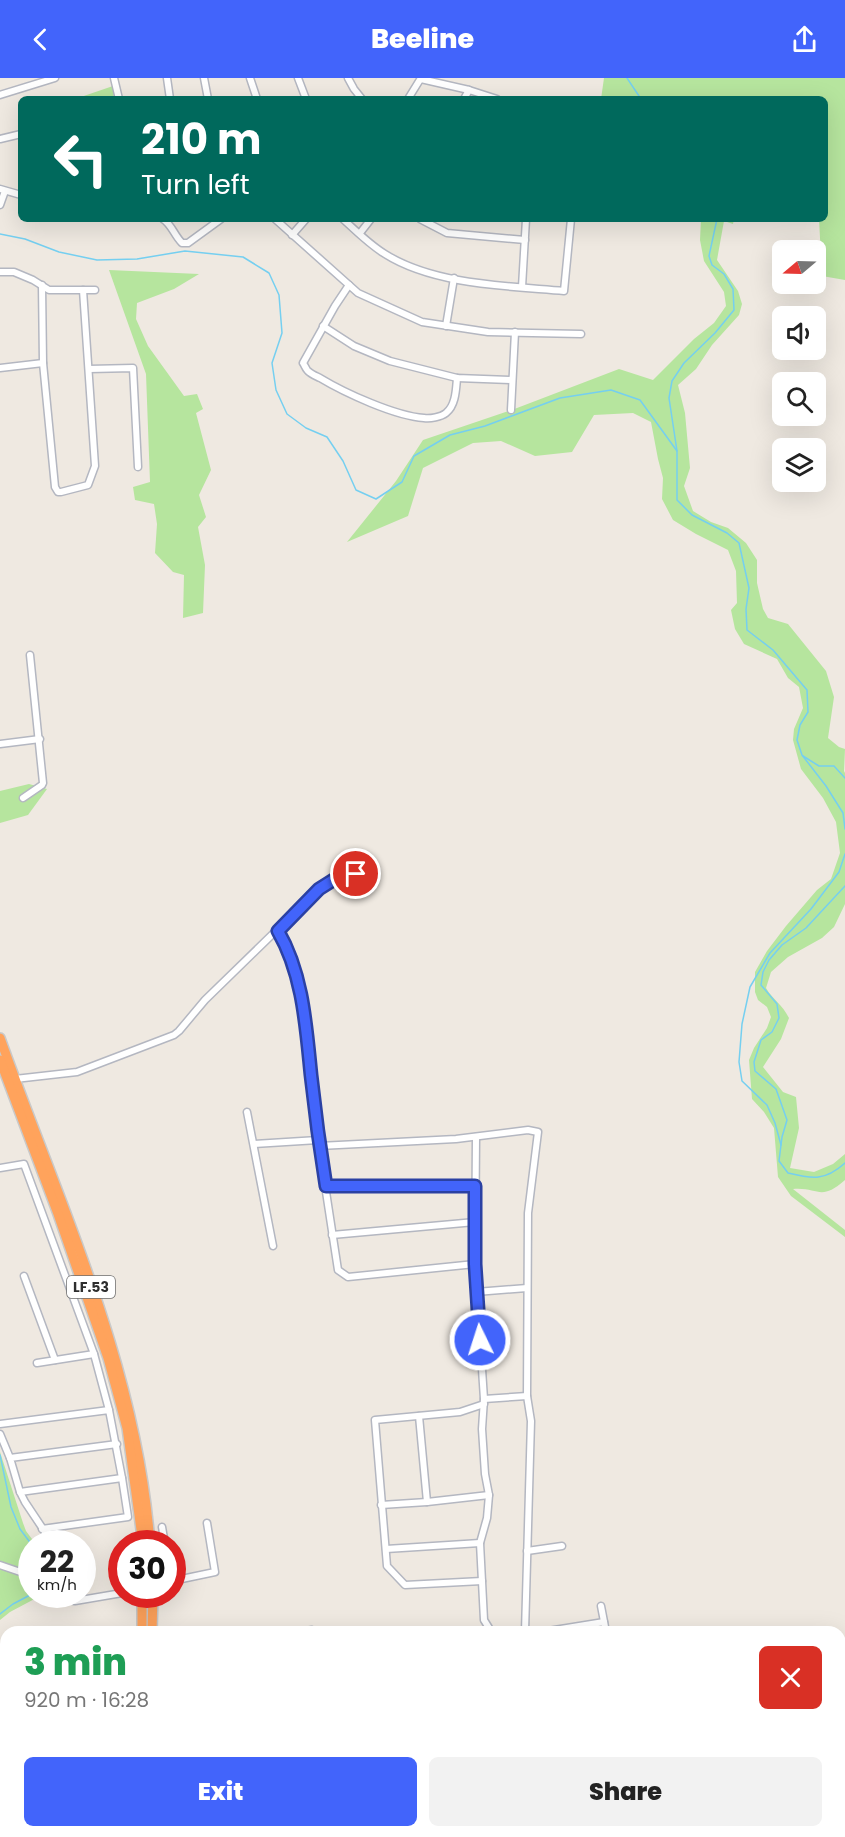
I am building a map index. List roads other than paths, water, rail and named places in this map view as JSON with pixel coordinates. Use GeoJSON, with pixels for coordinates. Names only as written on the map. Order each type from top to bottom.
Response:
{"type":"FeatureCollection","features":[{"type":"Feature","properties":{"kind":"highway","name":"LF.53"},"geometry":{"type":"LineString","coordinates":[[0,1038],[71,1228],[120,1373],[138,1447],[148,1530]]}},
{"type":"Feature","properties":{"kind":"highway","name":"LF.53"},"geometry":{"type":"LineString","coordinates":[[0,1060],[108,1358],[127,1428],[141,1530]]}},
{"type":"Feature","properties":{"kind":"highway"},"geometry":{"type":"LineString","coordinates":[[127,1428],[137,1530]]}},
{"type":"Feature","properties":{"kind":"highway"},"geometry":{"type":"LineString","coordinates":[[143,1608],[144,1626]]}},
{"type":"Feature","properties":{"kind":"highway"},"geometry":{"type":"LineString","coordinates":[[144,1626],[145,1608]]}},
{"type":"Feature","properties":{"kind":"highway"},"geometry":{"type":"LineString","coordinates":[[152,1626],[153,1608]]}},
{"type":"Feature","properties":{"kind":"street"},"geometry":{"type":"LineString","coordinates":[[0,95],[55,78]]}},
{"type":"Feature","properties":{"kind":"street"},"geometry":{"type":"LineString","coordinates":[[114,78],[118,96]]}},
{"type":"Feature","properties":{"kind":"street"},"geometry":{"type":"LineString","coordinates":[[167,78],[170,96]]}},
{"type":"Feature","properties":{"kind":"street"},"geometry":{"type":"LineString","coordinates":[[204,78],[207,96]]}},
{"type":"Feature","properties":{"kind":"street"},"geometry":{"type":"LineString","coordinates":[[250,78],[256,96]]}},
{"type":"Feature","properties":{"kind":"street"},"geometry":{"type":"LineString","coordinates":[[298,78],[305,96]]}},
{"type":"Feature","properties":{"kind":"street"},"geometry":{"type":"LineString","coordinates":[[348,78],[360,96]]}},
{"type":"Feature","properties":{"kind":"street"},"geometry":{"type":"LineString","coordinates":[[410,96],[421,78],[488,96]]}},
{"type":"Feature","properties":{"kind":"street"},"geometry":{"type":"LineString","coordinates":[[466,96],[469,90]]}},
{"type":"Feature","properties":{"kind":"street"},"geometry":{"type":"LineString","coordinates":[[0,140],[18,135]]}},
{"type":"Feature","properties":{"kind":"street"},"geometry":{"type":"LineString","coordinates":[[0,205],[2,190],[18,194]]}},
{"type":"Feature","properties":{"kind":"street"},"geometry":{"type":"LineString","coordinates":[[168,222],[182,243],[188,243],[217,222]]}},
{"type":"Feature","properties":{"kind":"street"},"geometry":{"type":"LineString","coordinates":[[278,222],[358,293],[422,322],[488,332],[581,334]]}},
{"type":"Feature","properties":{"kind":"street"},"geometry":{"type":"LineString","coordinates":[[292,235],[303,222]]}},
{"type":"Feature","properties":{"kind":"street"},"geometry":{"type":"LineString","coordinates":[[347,222],[385,254],[408,266],[431,274],[493,284],[564,291],[571,222]]}},
{"type":"Feature","properties":{"kind":"street"},"geometry":{"type":"LineString","coordinates":[[360,233],[369,222]]}},
{"type":"Feature","properties":{"kind":"street"},"geometry":{"type":"LineString","coordinates":[[426,222],[447,233],[525,240]]}},
{"type":"Feature","properties":{"kind":"street"},"geometry":{"type":"LineString","coordinates":[[522,287],[526,222]]}},
{"type":"Feature","properties":{"kind":"street"},"geometry":{"type":"LineString","coordinates":[[0,272],[14,272],[49,290],[94,290]]}},
{"type":"Feature","properties":{"kind":"street"},"geometry":{"type":"LineString","coordinates":[[446,326],[454,278]]}},
{"type":"Feature","properties":{"kind":"street"},"geometry":{"type":"LineString","coordinates":[[42,285],[43,363],[55,487],[58,492],[88,485],[95,466],[83,290]]}},
{"type":"Feature","properties":{"kind":"street"},"geometry":{"type":"LineString","coordinates":[[349,285],[303,363],[308,371],[335,387],[368,402],[425,419],[447,412],[453,404],[457,378]]}},
{"type":"Feature","properties":{"kind":"street"},"geometry":{"type":"LineString","coordinates":[[323,326],[354,346],[390,361],[457,378],[512,380]]}},
{"type":"Feature","properties":{"kind":"street"},"geometry":{"type":"LineString","coordinates":[[511,410],[515,332]]}},
{"type":"Feature","properties":{"kind":"street"},"geometry":{"type":"LineString","coordinates":[[0,368],[43,363]]}},
{"type":"Feature","properties":{"kind":"street"},"geometry":{"type":"LineString","coordinates":[[89,369],[133,368],[138,467]]}},
{"type":"Feature","properties":{"kind":"street"},"geometry":{"type":"LineString","coordinates":[[23,798],[43,783],[30,656]]}},
{"type":"Feature","properties":{"kind":"street"},"geometry":{"type":"LineString","coordinates":[[0,744],[40,740]]}},
{"type":"Feature","properties":{"kind":"street"},"geometry":{"type":"LineString","coordinates":[[15,1079],[76,1072],[174,1035],[205,1000],[319,889],[338,877],[356,874]]}},
{"type":"Feature","properties":{"kind":"street"},"geometry":{"type":"LineString","coordinates":[[278,931],[285,944],[303,1001],[319,1143],[338,1270],[348,1277],[475,1264]]}},
{"type":"Feature","properties":{"kind":"street"},"geometry":{"type":"LineString","coordinates":[[248,1113],[273,1246]]}},
{"type":"Feature","properties":{"kind":"street"},"geometry":{"type":"LineString","coordinates":[[254,1144],[429,1141],[528,1130],[538,1132],[528,1213],[527,1396],[531,1422],[525,1626]]}},
{"type":"Feature","properties":{"kind":"street"},"geometry":{"type":"LineString","coordinates":[[476,1137],[476,1292],[484,1402],[482,1429],[485,1474],[489,1494],[487,1518],[480,1543],[484,1620],[487,1626]]}},
{"type":"Feature","properties":{"kind":"street"},"geometry":{"type":"LineString","coordinates":[[0,1168],[24,1164],[94,1354],[117,1444],[128,1517],[42,1529],[20,1492],[0,1434]]}},
{"type":"Feature","properties":{"kind":"street"},"geometry":{"type":"LineString","coordinates":[[326,1186],[475,1186]]}},
{"type":"Feature","properties":{"kind":"street"},"geometry":{"type":"LineString","coordinates":[[332,1235],[475,1222]]}},
{"type":"Feature","properties":{"kind":"street"},"geometry":{"type":"LineString","coordinates":[[24,1276],[55,1360]]}},
{"type":"Feature","properties":{"kind":"street"},"geometry":{"type":"LineString","coordinates":[[476,1292],[527,1288]]}},
{"type":"Feature","properties":{"kind":"street"},"geometry":{"type":"LineString","coordinates":[[37,1363],[94,1354]]}},
{"type":"Feature","properties":{"kind":"street"},"geometry":{"type":"LineString","coordinates":[[482,1581],[405,1585],[388,1568],[375,1420],[460,1412],[484,1402],[527,1396]]}},
{"type":"Feature","properties":{"kind":"street"},"geometry":{"type":"LineString","coordinates":[[0,1424],[109,1410]]}},
{"type":"Feature","properties":{"kind":"street"},"geometry":{"type":"LineString","coordinates":[[419,1416],[427,1502]]}},
{"type":"Feature","properties":{"kind":"street"},"geometry":{"type":"LineString","coordinates":[[10,1458],[117,1444]]}},
{"type":"Feature","properties":{"kind":"street"},"geometry":{"type":"LineString","coordinates":[[20,1492],[122,1478]]}},
{"type":"Feature","properties":{"kind":"street"},"geometry":{"type":"LineString","coordinates":[[381,1505],[489,1494]]}},
{"type":"Feature","properties":{"kind":"street"},"geometry":{"type":"LineString","coordinates":[[186,1578],[215,1572],[207,1523]]}},
{"type":"Feature","properties":{"kind":"street"},"geometry":{"type":"LineString","coordinates":[[386,1550],[480,1543]]}},
{"type":"Feature","properties":{"kind":"street"},"geometry":{"type":"LineString","coordinates":[[527,1551],[562,1546]]}},
{"type":"Feature","properties":{"kind":"street"},"geometry":{"type":"LineString","coordinates":[[0,1565],[18,1571]]}},
{"type":"Feature","properties":{"kind":"street"},"geometry":{"type":"LineString","coordinates":[[601,1606],[605,1626]]}},
{"type":"Feature","properties":{"kind":"street"},"geometry":{"type":"LineString","coordinates":[[579,1626],[604,1622]]}},
{"type":"Feature","properties":{"kind":"waterway"},"geometry":{"type":"LineString","coordinates":[[627,78],[639,96]]}},
{"type":"Feature","properties":{"kind":"waterway"},"geometry":{"type":"LineString","coordinates":[[716,222],[709,256],[712,265],[724,274],[733,289],[734,310],[715,333],[684,363],[672,381],[669,398],[677,451],[677,500],[692,515],[727,533],[739,543],[749,588],[746,609],[747,630],[773,650],[807,690],[808,712],[800,725],[797,740],[802,755],[843,813],[845,829]]}},
{"type":"Feature","properties":{"kind":"waterway"},"geometry":{"type":"LineString","coordinates":[[0,234],[25,239],[59,252],[97,260],[137,259],[185,251],[243,257],[269,273],[279,295],[282,333],[272,363],[276,390],[287,414],[306,428],[327,437],[343,461],[356,490],[376,499],[402,482],[414,456],[450,435],[485,426],[560,398],[611,390],[640,400],[677,451]]}},
{"type":"Feature","properties":{"kind":"waterway"},"geometry":{"type":"LineString","coordinates":[[803,756],[819,766],[834,766],[845,778]]}},
{"type":"Feature","properties":{"kind":"waterway"},"geometry":{"type":"LineString","coordinates":[[781,1145],[767,1105],[742,1081],[739,1062],[742,1024],[750,987],[770,953],[811,909],[839,872],[845,854]]}},
{"type":"Feature","properties":{"kind":"waterway"},"geometry":{"type":"LineString","coordinates":[[845,886],[806,928],[782,945],[769,960],[763,972],[761,985],[777,1004],[779,1018],[772,1032],[761,1040],[754,1062],[755,1071],[776,1089],[787,1120],[779,1161],[788,1173],[812,1177],[825,1176],[845,1163]]}},
{"type":"Feature","properties":{"kind":"waterway"},"geometry":{"type":"LineString","coordinates":[[0,1455],[11,1507],[21,1530]]}},
{"type":"Feature","properties":{"kind":"waterway"},"geometry":{"type":"LineString","coordinates":[[0,1614],[18,1601]]}}]}
